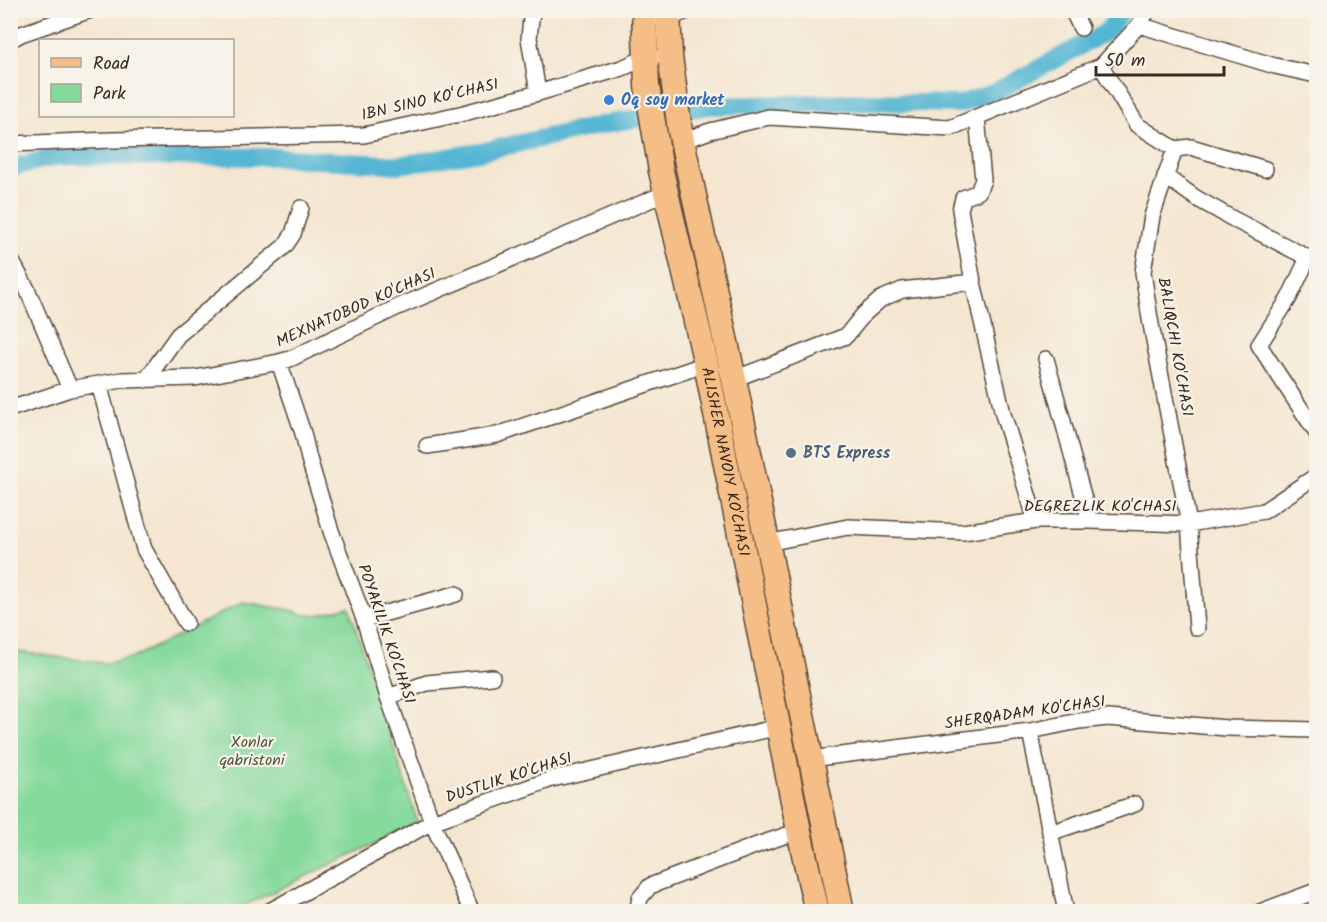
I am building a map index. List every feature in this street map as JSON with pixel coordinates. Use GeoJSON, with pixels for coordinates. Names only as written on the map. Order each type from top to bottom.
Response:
{"type":"FeatureCollection","features":[{"type":"Feature","properties":{"kind":"main road","name":"ALISHER NAVOIY KO'CHASI"},"geometry":{"type":"LineString","coordinates":[[662,14],[681,136],[734,379],[842,912]]}},
{"type":"Feature","properties":{"kind":"main road","name":"ALISHER NAVOIY KO'CHASI"},"geometry":{"type":"LineString","coordinates":[[662,14],[645,58],[646,86],[666,193],[706,364],[817,912]]}},
{"type":"Feature","properties":{"kind":"street"},"geometry":{"type":"LineString","coordinates":[[10,40],[21,34],[91,10]]}},
{"type":"Feature","properties":{"kind":"street"},"geometry":{"type":"LineString","coordinates":[[532,10],[529,38],[538,93]]}},
{"type":"Feature","properties":{"kind":"street"},"geometry":{"type":"LineString","coordinates":[[1072,10],[1081,28]]}},
{"type":"Feature","properties":{"kind":"street"},"geometry":{"type":"LineString","coordinates":[[681,136],[769,117],[950,128],[1101,66],[1139,25],[1148,10]]}},
{"type":"Feature","properties":{"kind":"street"},"geometry":{"type":"LineString","coordinates":[[1139,25],[1275,66],[1317,75]]}},
{"type":"Feature","properties":{"kind":"street","name":"IBN SINO KO‘CHASI"},"geometry":{"type":"LineString","coordinates":[[10,144],[364,135],[464,113],[538,93],[622,69],[645,58],[670,56]]}},
{"type":"Feature","properties":{"kind":"street"},"geometry":{"type":"LineString","coordinates":[[1101,66],[1137,125],[1174,149],[1191,147],[1265,169]]}},
{"type":"Feature","properties":{"kind":"street"},"geometry":{"type":"LineString","coordinates":[[977,117],[983,180],[978,192],[963,198],[960,210],[972,282],[1003,414],[1036,521]]}},
{"type":"Feature","properties":{"kind":"street","name":"BALIQCHI KO'CHASI"},"geometry":{"type":"LineString","coordinates":[[1174,149],[1152,216],[1143,272],[1189,524],[1197,628]]}},
{"type":"Feature","properties":{"kind":"street"},"geometry":{"type":"LineString","coordinates":[[1166,176],[1196,198],[1312,260],[1259,345],[1317,432]]}},
{"type":"Feature","properties":{"kind":"street","name":"MEXNATOBOD KO'CHASI"},"geometry":{"type":"LineString","coordinates":[[10,409],[70,389],[122,380],[195,378],[290,359],[398,307],[666,193]]}},
{"type":"Feature","properties":{"kind":"street"},"geometry":{"type":"LineString","coordinates":[[146,380],[178,335],[285,246],[293,234],[302,208]]}},
{"type":"Feature","properties":{"kind":"street"},"geometry":{"type":"LineString","coordinates":[[10,258],[27,289],[70,389]]}},
{"type":"Feature","properties":{"kind":"street"},"geometry":{"type":"LineString","coordinates":[[734,379],[846,336],[864,314],[881,300],[902,290],[972,282]]}},
{"type":"Feature","properties":{"kind":"street"},"geometry":{"type":"LineString","coordinates":[[1046,360],[1090,521]]}},
{"type":"Feature","properties":{"kind":"street","name":"POYAKILIK KO'CHASI"},"geometry":{"type":"LineString","coordinates":[[279,362],[303,433],[331,531],[364,618],[388,697],[432,822],[472,912]]}},
{"type":"Feature","properties":{"kind":"street"},"geometry":{"type":"LineString","coordinates":[[427,446],[497,435],[706,364]]}},
{"type":"Feature","properties":{"kind":"street"},"geometry":{"type":"LineString","coordinates":[[99,384],[144,549],[186,623]]}},
{"type":"Feature","properties":{"kind":"street","name":"DEGREZLIK KO'CHASI"},"geometry":{"type":"LineString","coordinates":[[766,543],[848,527],[963,532],[1036,521],[1189,524],[1264,511],[1317,476]]}},
{"type":"Feature","properties":{"kind":"street"},"geometry":{"type":"LineString","coordinates":[[364,618],[456,594]]}},
{"type":"Feature","properties":{"kind":"street"},"geometry":{"type":"LineString","coordinates":[[388,697],[427,683],[492,677]]}},
{"type":"Feature","properties":{"kind":"street","name":"SHERQADAM KO'CHASI"},"geometry":{"type":"LineString","coordinates":[[810,759],[1030,731],[1079,721],[1108,718],[1227,728],[1316,729]]}},
{"type":"Feature","properties":{"kind":"street","name":"DUSTLIK KO'CHASI"},"geometry":{"type":"LineString","coordinates":[[268,912],[432,822],[552,779],[779,727]]}},
{"type":"Feature","properties":{"kind":"street"},"geometry":{"type":"LineString","coordinates":[[1030,731],[1066,912]]}},
{"type":"Feature","properties":{"kind":"street"},"geometry":{"type":"LineString","coordinates":[[1050,833],[1135,804]]}},
{"type":"Feature","properties":{"kind":"street"},"geometry":{"type":"LineString","coordinates":[[637,912],[640,898],[650,886],[800,831]]}},
{"type":"Feature","properties":{"kind":"street"},"geometry":{"type":"LineString","coordinates":[[1260,912],[1317,891]]}},
{"type":"Feature","properties":{"kind":"green space","name":"Xonlar qabristoni"},"geometry":{"type":"Polygon","coordinates":[[[243,602],[291,610],[304,615],[317,615],[349,607],[418,823],[233,911],[11,912],[11,651],[105,663],[135,657],[243,602]]]}},
{"type":"Feature","properties":{"kind":"waterway"},"geometry":{"type":"LineString","coordinates":[[10,168],[58,156],[276,157],[399,165],[480,152],[606,124],[709,106],[873,102],[960,104],[995,92],[1106,32],[1123,10]]}},
{"type":"Feature","properties":{"kind":"place","name":"Oq soy market"},"geometry":{"type":"Point","coordinates":[609,100]}},
{"type":"Feature","properties":{"kind":"place","name":"BTS Express"},"geometry":{"type":"Point","coordinates":[791,453]}}]}
